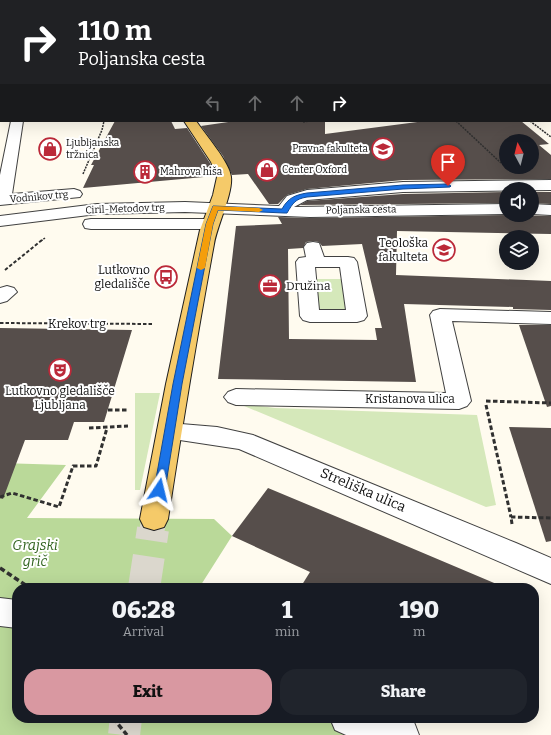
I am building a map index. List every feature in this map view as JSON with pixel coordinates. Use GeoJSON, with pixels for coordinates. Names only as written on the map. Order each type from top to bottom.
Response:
{"type":"FeatureCollection","features":[{"type":"Feature","properties":{"kind":"main road"},"geometry":{"type":"LineString","coordinates":[[154,519],[169,431],[210,224],[223,187],[224,177],[222,168],[191,122]]}},
{"type":"Feature","properties":{"kind":"street","name":"Vodnikov trg"},"geometry":{"type":"LineString","coordinates":[[17,122],[2,200],[74,194]]}},
{"type":"Feature","properties":{"kind":"street"},"geometry":{"type":"LineString","coordinates":[[284,211],[289,203],[298,197],[307,195],[403,187],[551,185]]}},
{"type":"Feature","properties":{"kind":"street","name":"Poljanska cesta"},"geometry":{"type":"LineString","coordinates":[[216,208],[284,211],[499,209]]}},
{"type":"Feature","properties":{"kind":"street","name":"Ciril-Metodov trg"},"geometry":{"type":"LineString","coordinates":[[0,221],[34,218],[71,211],[97,209],[216,208]]}},
{"type":"Feature","properties":{"kind":"street"},"geometry":{"type":"LineString","coordinates":[[539,209],[551,210]]}},
{"type":"Feature","properties":{"kind":"street","name":"Ciril-Metodov trg"},"geometry":{"type":"LineString","coordinates":[[34,218],[67,219],[93,224],[210,224]]}},
{"type":"Feature","properties":{"kind":"street","name":"Kristanova ulica"},"geometry":{"type":"LineString","coordinates":[[236,397],[460,401],[440,315],[551,318]]}},
{"type":"Feature","properties":{"kind":"street","name":"Streliška ulica"},"geometry":{"type":"LineString","coordinates":[[169,431],[217,436],[244,441],[491,544],[551,572]]}},
{"type":"Feature","properties":{"kind":"street"},"geometry":{"type":"LineString","coordinates":[[0,612],[12,613]]}},
{"type":"Feature","properties":{"kind":"street"},"geometry":{"type":"LineString","coordinates":[[363,723],[401,735]]}},
{"type":"Feature","properties":{"kind":"path"},"geometry":{"type":"LineString","coordinates":[[74,194],[102,130],[104,122]]}},
{"type":"Feature","properties":{"kind":"path"},"geometry":{"type":"LineString","coordinates":[[457,122],[499,161]]}},
{"type":"Feature","properties":{"kind":"path"},"geometry":{"type":"LineString","coordinates":[[531,122],[551,137]]}},
{"type":"Feature","properties":{"kind":"path"},"geometry":{"type":"LineString","coordinates":[[0,274],[48,235]]}},
{"type":"Feature","properties":{"kind":"path","name":"Krekov trg"},"geometry":{"type":"LineString","coordinates":[[0,323],[153,324]]}},
{"type":"Feature","properties":{"kind":"path"},"geometry":{"type":"LineString","coordinates":[[53,329],[55,324]]}},
{"type":"Feature","properties":{"kind":"path"},"geometry":{"type":"LineString","coordinates":[[460,401],[551,402]]}},
{"type":"Feature","properties":{"kind":"path"},"geometry":{"type":"LineString","coordinates":[[485,401],[511,517]]}},
{"type":"Feature","properties":{"kind":"path"},"geometry":{"type":"LineString","coordinates":[[108,410],[127,410]]}},
{"type":"Feature","properties":{"kind":"path"},"geometry":{"type":"LineString","coordinates":[[89,428],[128,426]]}},
{"type":"Feature","properties":{"kind":"path"},"geometry":{"type":"LineString","coordinates":[[0,497],[12,493],[59,507],[73,466],[96,466],[108,428]]}},
{"type":"Feature","properties":{"kind":"path"},"geometry":{"type":"LineString","coordinates":[[0,568],[24,583]]}},
{"type":"Feature","properties":{"kind":"path"},"geometry":{"type":"LineString","coordinates":[[117,723],[127,735]]}},
{"type":"Feature","properties":{"kind":"green space"},"geometry":{"type":"Polygon","coordinates":[[[312,279],[345,279],[348,309],[314,309],[312,279]]]}},
{"type":"Feature","properties":{"kind":"green space"},"geometry":{"type":"Polygon","coordinates":[[[135,393],[160,393],[140,490],[135,490],[135,393]]]}},
{"type":"Feature","properties":{"kind":"green space"},"geometry":{"type":"Polygon","coordinates":[[[237,403],[275,408],[477,415],[496,505],[486,507],[237,403]]]}},
{"type":"Feature","properties":{"kind":"green space","name":"Grajski grič"},"geometry":{"type":"Polygon","coordinates":[[[0,463],[66,465],[27,518],[214,519],[232,536],[202,583],[12,583],[12,723],[374,723],[384,735],[0,735],[0,463]]]}},
{"type":"Feature","properties":{"kind":"building"},"geometry":{"type":"Polygon","coordinates":[[[114,122],[172,122],[175,129],[187,128],[210,163],[215,176],[83,188],[94,165],[91,165],[114,122]]]}},
{"type":"Feature","properties":{"kind":"building"},"geometry":{"type":"Polygon","coordinates":[[[228,122],[325,122],[325,134],[417,122],[522,122],[537,134],[499,134],[499,174],[539,174],[539,145],[551,155],[551,179],[403,180],[307,189],[287,195],[278,204],[269,204],[248,174],[232,175],[223,156],[201,126],[228,122]]]}},
{"type":"Feature","properties":{"kind":"building"},"geometry":{"type":"Polygon","coordinates":[[[539,136],[549,144],[539,145],[539,136]]]}},
{"type":"Feature","properties":{"kind":"building"},"geometry":{"type":"Polygon","coordinates":[[[499,192],[499,203],[300,205],[307,201],[403,194],[499,192]]]}},
{"type":"Feature","properties":{"kind":"building"},"geometry":{"type":"Polygon","coordinates":[[[539,192],[551,192],[551,204],[539,203],[539,192]]]}},
{"type":"Feature","properties":{"kind":"building"},"geometry":{"type":"Polygon","coordinates":[[[499,215],[499,222],[539,222],[539,216],[551,216],[551,234],[539,234],[539,230],[499,230],[499,233],[397,231],[396,275],[551,281],[551,310],[513,309],[513,307],[404,304],[416,382],[218,379],[236,226],[282,224],[278,217],[310,218],[499,215]],[[313,241],[306,242],[303,248],[288,249],[289,339],[377,340],[375,328],[382,328],[362,244],[322,246],[319,242],[313,241]]]}},
{"type":"Feature","properties":{"kind":"building"},"geometry":{"type":"Polygon","coordinates":[[[519,325],[551,325],[551,406],[547,407],[519,325]]]}},
{"type":"Feature","properties":{"kind":"building","name":"Lutkovno gledališče Ljubljana"},"geometry":{"type":"Polygon","coordinates":[[[0,328],[132,330],[104,422],[74,422],[68,440],[25,440],[3,499],[0,498],[0,328]]]}},
{"type":"Feature","properties":{"kind":"building"},"geometry":{"type":"Polygon","coordinates":[[[509,427],[551,428],[551,541],[546,542],[509,427]]]}},
{"type":"Feature","properties":{"kind":"building"},"geometry":{"type":"Polygon","coordinates":[[[268,488],[494,583],[303,583],[310,572],[232,536],[268,488]]]}},
{"type":"Feature","properties":{"kind":"tunnel"},"geometry":{"type":"LineString","coordinates":[[152,530],[154,519]]}},
{"type":"Feature","properties":{"kind":"tunnel"},"geometry":{"type":"LineString","coordinates":[[145,583],[153,529]]}},
{"type":"Feature","properties":{"kind":"tunnel"},"geometry":{"type":"LineString","coordinates":[[124,735],[125,723]]}},
{"type":"Feature","properties":{"kind":"slow traffic"},"geometry":{"type":"LineString","coordinates":[[201,268],[210,224],[216,208],[259,210]]}},
{"type":"Feature","properties":{"kind":"place","name":"Ljubljanska tržnica"},"geometry":{"type":"Point","coordinates":[50,149]}},
{"type":"Feature","properties":{"kind":"place","name":"Pravna fakulteta"},"geometry":{"type":"Point","coordinates":[383,149]}},
{"type":"Feature","properties":{"kind":"place","name":"Center Oxford"},"geometry":{"type":"Point","coordinates":[267,170]}},
{"type":"Feature","properties":{"kind":"place","name":"Mahrova hiša"},"geometry":{"type":"Point","coordinates":[145,172]}},
{"type":"Feature","properties":{"kind":"place","name":"Teološka fakulteta"},"geometry":{"type":"Point","coordinates":[444,250]}},
{"type":"Feature","properties":{"kind":"place","name":"Lutkovno gledališče"},"geometry":{"type":"Point","coordinates":[166,277]}},
{"type":"Feature","properties":{"kind":"place","name":"Družina"},"geometry":{"type":"Point","coordinates":[270,286]}},
{"type":"Feature","properties":{"kind":"place","name":"Lutkovno gledališče Ljubljana"},"geometry":{"type":"Point","coordinates":[60,370]}},
{"type":"Feature","properties":{"kind":"route"},"geometry":{"type":"LineString","coordinates":[[159,490],[204,253],[210,224],[216,208],[284,211],[286,205],[298,197],[307,195],[403,187],[448,186]]}}]}
